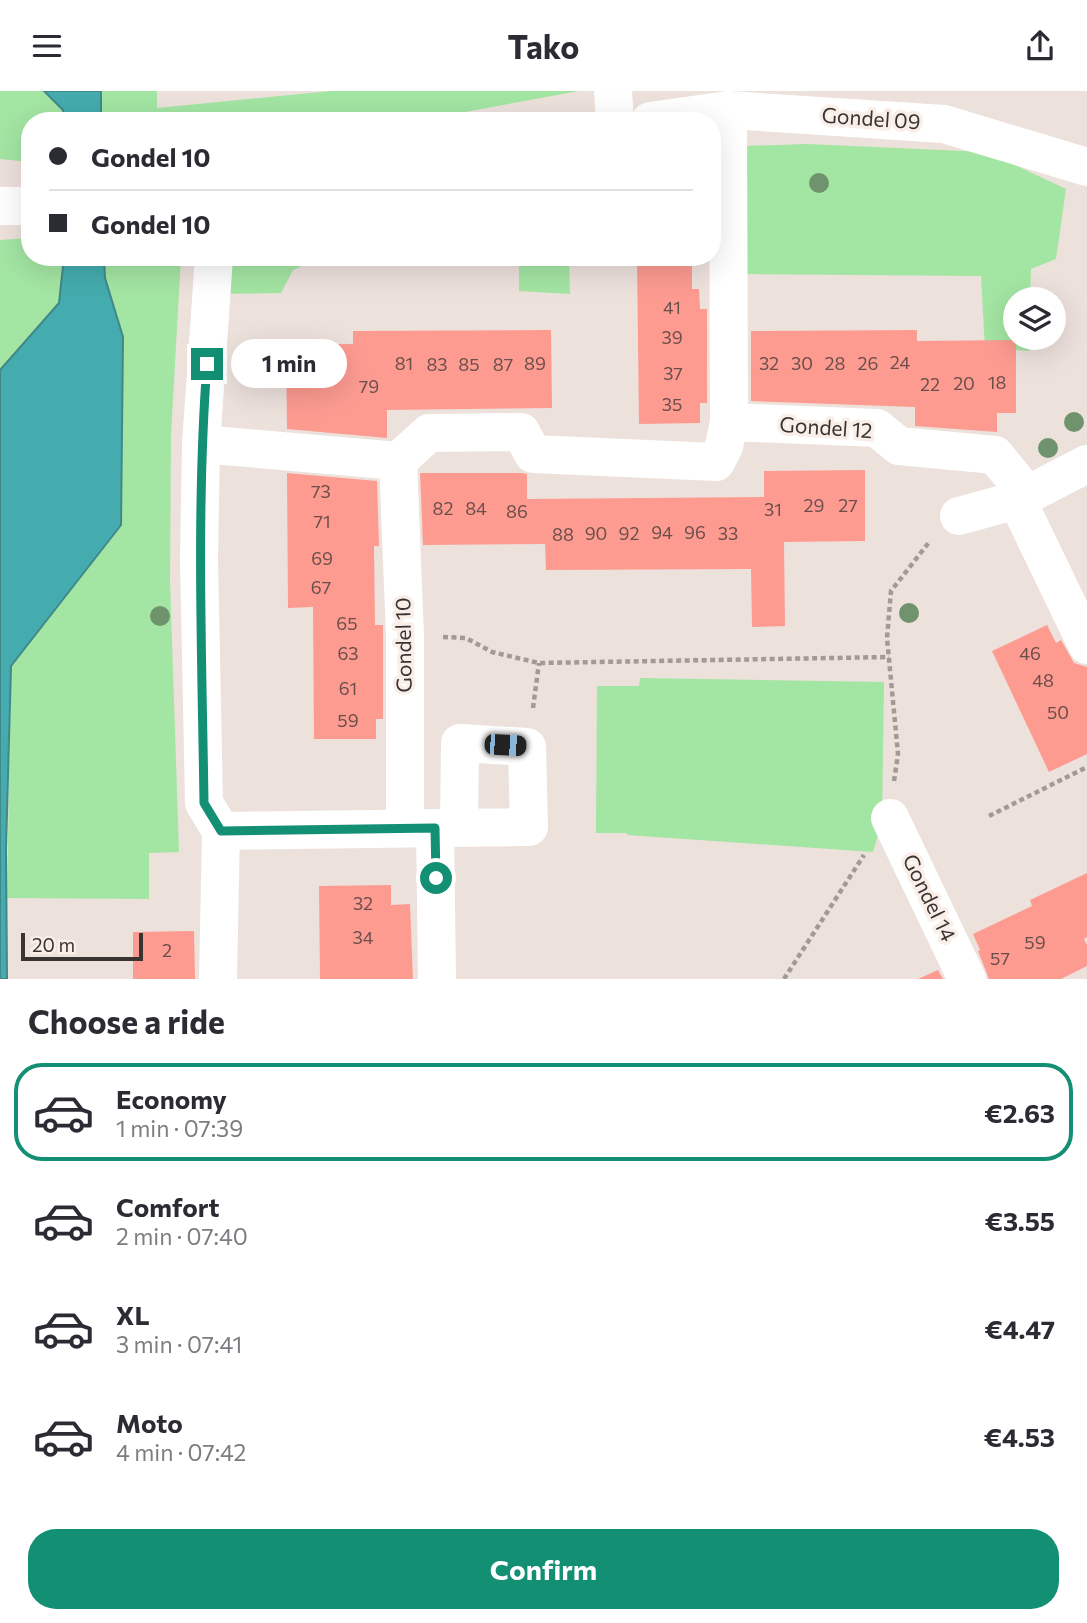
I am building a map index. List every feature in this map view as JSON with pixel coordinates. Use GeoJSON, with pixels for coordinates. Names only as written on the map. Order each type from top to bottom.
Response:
{"type":"FeatureCollection","features":[{"type":"Feature","properties":{"kind":"street"},"geometry":{"type":"LineString","coordinates":[[613,91],[614,112]]}},
{"type":"Feature","properties":{"kind":"street","name":"Gondel 09"},"geometry":{"type":"LineString","coordinates":[[714,112],[944,108],[1087,167]]}},
{"type":"Feature","properties":{"kind":"street"},"geometry":{"type":"LineString","coordinates":[[201,444],[398,461],[429,433],[521,432],[533,454],[716,462],[724,446],[729,422],[728,110]]}},
{"type":"Feature","properties":{"kind":"street"},"geometry":{"type":"LineString","coordinates":[[0,206],[21,206]]}},
{"type":"Feature","properties":{"kind":"street"},"geometry":{"type":"LineString","coordinates":[[214,266],[201,444],[200,559],[204,803],[221,831],[218,979]]}},
{"type":"Feature","properties":{"kind":"street","name":"Gondel 12"},"geometry":{"type":"LineString","coordinates":[[729,422],[877,428],[900,446],[995,454],[1022,496],[1087,645]]}},
{"type":"Feature","properties":{"kind":"street","name":"Gondel 10"},"geometry":{"type":"LineString","coordinates":[[398,461],[405,636],[433,828],[438,979]]}},
{"type":"Feature","properties":{"kind":"street"},"geometry":{"type":"LineString","coordinates":[[960,516],[1022,496],[1087,464]]}},
{"type":"Feature","properties":{"kind":"street","name":"Gondel 14"},"geometry":{"type":"LineString","coordinates":[[890,818],[967,979]]}},
{"type":"Feature","properties":{"kind":"street"},"geometry":{"type":"LineString","coordinates":[[221,831],[433,828]]}},
{"type":"Feature","properties":{"kind":"path"},"geometry":{"type":"LineString","coordinates":[[784,979],[890,818],[898,754],[887,638],[891,591],[936,533],[960,516]]}},
{"type":"Feature","properties":{"kind":"path"},"geometry":{"type":"LineString","coordinates":[[405,636],[466,638],[492,652],[539,663],[889,657]]}},
{"type":"Feature","properties":{"kind":"path"},"geometry":{"type":"LineString","coordinates":[[989,816],[1087,767]]}},
{"type":"Feature","properties":{"kind":"green space"},"geometry":{"type":"Polygon","coordinates":[[[0,91],[44,91],[64,112],[21,112],[21,161],[0,159],[0,91]]]}},
{"type":"Feature","properties":{"kind":"green space"},"geometry":{"type":"Polygon","coordinates":[[[101,91],[157,91],[157,108],[331,91],[579,91],[465,112],[101,112],[101,91]]]}},
{"type":"Feature","properties":{"kind":"green space"},"geometry":{"type":"Polygon","coordinates":[[[807,144],[987,152],[1066,189],[1056,259],[1031,269],[1030,287],[1003,287],[1003,349],[985,348],[981,276],[741,274],[744,146],[807,144]]]}},
{"type":"Feature","properties":{"kind":"green space"},"geometry":{"type":"Polygon","coordinates":[[[21,239],[21,266],[63,266],[59,303],[0,370],[0,240],[21,239]]]}},
{"type":"Feature","properties":{"kind":"green space"},"geometry":{"type":"Polygon","coordinates":[[[104,266],[180,266],[171,434],[170,580],[179,852],[149,853],[149,899],[7,898],[11,666],[121,525],[123,337],[105,278],[104,266]]]}},
{"type":"Feature","properties":{"kind":"green space"},"geometry":{"type":"Polygon","coordinates":[[[219,266],[302,266],[293,270],[281,293],[215,294],[219,266]]]}},
{"type":"Feature","properties":{"kind":"green space"},"geometry":{"type":"Polygon","coordinates":[[[519,266],[569,266],[570,294],[519,291],[519,266]]]}},
{"type":"Feature","properties":{"kind":"green space"},"geometry":{"type":"Polygon","coordinates":[[[640,678],[884,682],[882,822],[873,852],[627,833],[596,833],[597,686],[639,686],[640,678]]]}},
{"type":"Feature","properties":{"kind":"water"},"geometry":{"type":"Polygon","coordinates":[[[44,91],[101,91],[101,112],[63,110],[44,91]]]}},
{"type":"Feature","properties":{"kind":"water"},"geometry":{"type":"Polygon","coordinates":[[[63,266],[104,266],[105,278],[123,337],[121,525],[11,666],[6,850],[7,979],[0,979],[0,370],[59,303],[63,266]]]}},
{"type":"Feature","properties":{"kind":"building"},"geometry":{"type":"Polygon","coordinates":[[[637,266],[692,266],[692,289],[699,289],[700,309],[707,309],[707,403],[700,403],[700,423],[639,424],[637,266]]]}},
{"type":"Feature","properties":{"kind":"building"},"geometry":{"type":"Polygon","coordinates":[[[551,330],[552,408],[387,410],[387,438],[287,429],[286,345],[353,344],[353,331],[551,330]]]}},
{"type":"Feature","properties":{"kind":"building"},"geometry":{"type":"Polygon","coordinates":[[[917,330],[917,341],[1003,340],[1003,350],[1016,350],[1016,413],[997,413],[997,432],[915,426],[915,407],[751,401],[751,331],[917,330]]]}},
{"type":"Feature","properties":{"kind":"building"},"geometry":{"type":"Polygon","coordinates":[[[865,470],[865,541],[784,542],[785,626],[752,627],[751,569],[546,570],[545,544],[423,545],[420,473],[527,474],[527,499],[764,497],[764,471],[865,470]]]}},
{"type":"Feature","properties":{"kind":"building"},"geometry":{"type":"Polygon","coordinates":[[[287,473],[377,481],[379,546],[374,546],[375,625],[383,625],[383,719],[376,719],[376,739],[314,739],[313,607],[288,608],[287,473]]]}},
{"type":"Feature","properties":{"kind":"building"},"geometry":{"type":"Polygon","coordinates":[[[1047,625],[1056,643],[1061,640],[1074,663],[1087,667],[1087,754],[1049,772],[992,651],[1047,625]]]}},
{"type":"Feature","properties":{"kind":"building"},"geometry":{"type":"Polygon","coordinates":[[[1087,873],[1087,937],[1084,939],[1087,945],[1087,966],[1061,979],[989,979],[973,934],[1032,906],[1030,900],[1087,873]]]}},
{"type":"Feature","properties":{"kind":"building"},"geometry":{"type":"Polygon","coordinates":[[[391,885],[391,905],[410,904],[413,979],[320,979],[319,886],[391,885]]]}},
{"type":"Feature","properties":{"kind":"building"},"geometry":{"type":"Polygon","coordinates":[[[194,931],[195,979],[133,979],[133,932],[194,931]]]}},
{"type":"Feature","properties":{"kind":"building"},"geometry":{"type":"Polygon","coordinates":[[[938,970],[943,979],[918,979],[938,970]]]}},
{"type":"Feature","properties":{"kind":"route"},"geometry":{"type":"LineString","coordinates":[[207,364],[201,444],[200,559],[204,803],[221,831],[435,828],[436,878]]}}]}
